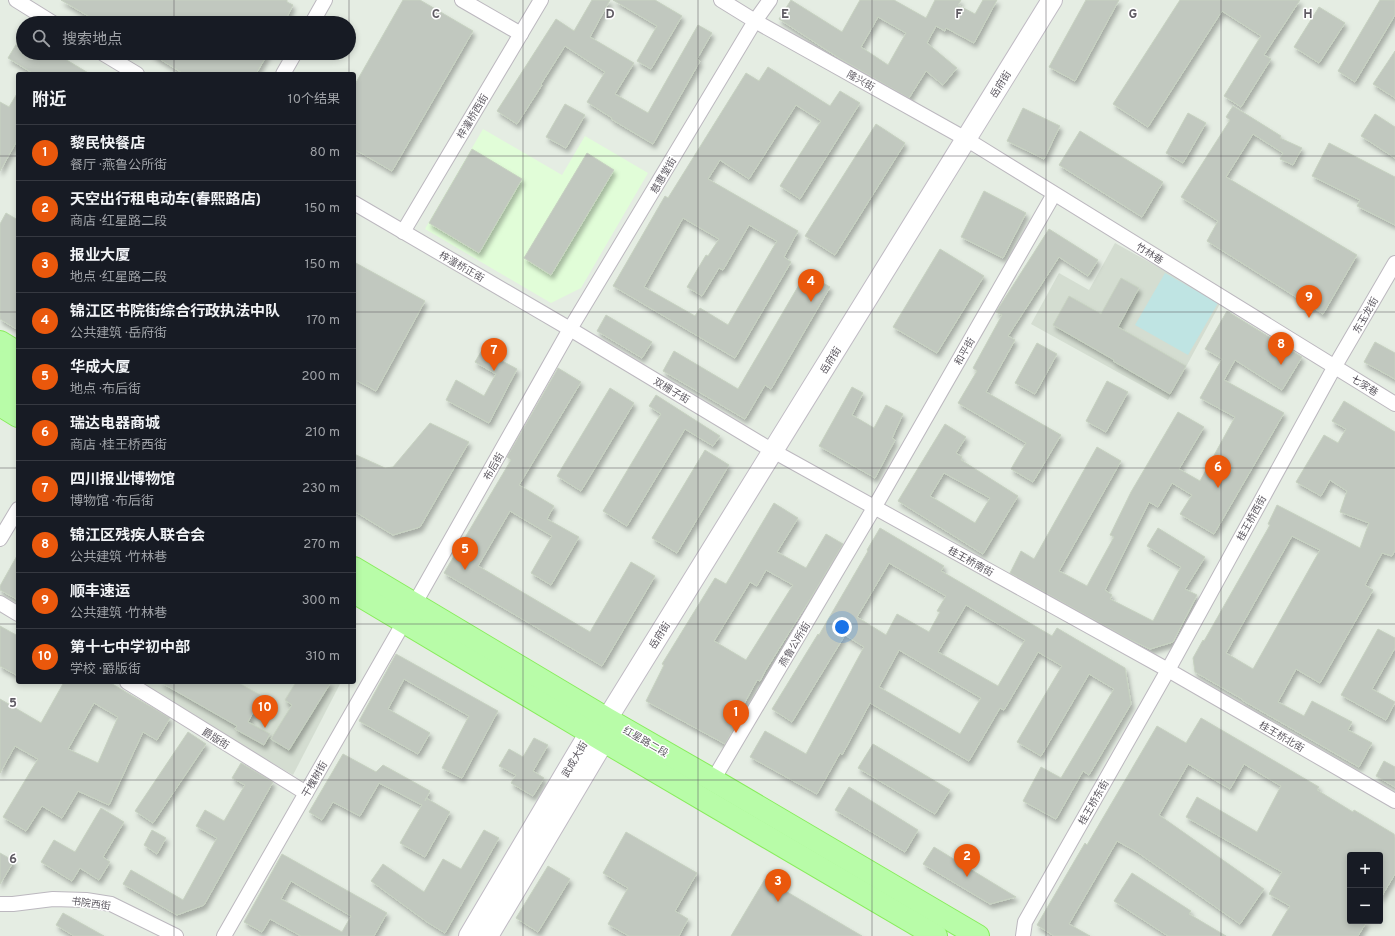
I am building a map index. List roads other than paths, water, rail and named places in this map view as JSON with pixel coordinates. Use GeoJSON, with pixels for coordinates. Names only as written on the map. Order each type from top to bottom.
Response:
{"type":"FeatureCollection","features":[{"type":"Feature","properties":{"kind":"main road"},"geometry":{"type":"LineString","coordinates":[[0,342],[16,352]]}},
{"type":"Feature","properties":{"kind":"main road"},"geometry":{"type":"LineString","coordinates":[[0,362],[16,371]]}},
{"type":"Feature","properties":{"kind":"main road"},"geometry":{"type":"LineString","coordinates":[[0,383],[16,393]]}},
{"type":"Feature","properties":{"kind":"main road"},"geometry":{"type":"LineString","coordinates":[[0,405],[16,415]]}},
{"type":"Feature","properties":{"kind":"main road","name":"红星路二段"},"geometry":{"type":"LineString","coordinates":[[356,569],[608,720],[978,936]]}},
{"type":"Feature","properties":{"kind":"main road"},"geometry":{"type":"LineString","coordinates":[[356,593],[936,936]]}},
{"type":"Feature","properties":{"kind":"main road","name":"红星路二段"},"geometry":{"type":"LineString","coordinates":[[938,913],[992,936]]}},
{"type":"Feature","properties":{"kind":"street"},"geometry":{"type":"LineString","coordinates":[[16,0],[42,16]]}},
{"type":"Feature","properties":{"kind":"street"},"geometry":{"type":"LineString","coordinates":[[316,16],[325,0]]}},
{"type":"Feature","properties":{"kind":"street"},"geometry":{"type":"LineString","coordinates":[[462,0],[521,34]]}},
{"type":"Feature","properties":{"kind":"street","name":"梓潼桥西街"},"geometry":{"type":"LineString","coordinates":[[403,232],[541,0]]}},
{"type":"Feature","properties":{"kind":"street","name":"隆兴街"},"geometry":{"type":"LineString","coordinates":[[721,0],[755,21],[966,139]]}},
{"type":"Feature","properties":{"kind":"street","name":"慈惠堂街"},"geometry":{"type":"LineString","coordinates":[[570,329],[755,21],[770,0]]}},
{"type":"Feature","properties":{"kind":"street","name":"岳府街"},"geometry":{"type":"LineString","coordinates":[[608,720],[1052,0]]}},
{"type":"Feature","properties":{"kind":"street"},"geometry":{"type":"LineString","coordinates":[[114,60],[134,72]]}},
{"type":"Feature","properties":{"kind":"street"},"geometry":{"type":"LineString","coordinates":[[284,72],[291,60]]}},
{"type":"Feature","properties":{"kind":"street","name":"竹林巷"},"geometry":{"type":"LineString","coordinates":[[966,139],[1335,366]]}},
{"type":"Feature","properties":{"kind":"street","name":"和平街"},"geometry":{"type":"LineString","coordinates":[[874,508],[1054,194]]}},
{"type":"Feature","properties":{"kind":"street","name":"梓潼桥正街"},"geometry":{"type":"LineString","coordinates":[[356,204],[570,329]]}},
{"type":"Feature","properties":{"kind":"street","name":"东玉龙街"},"geometry":{"type":"LineString","coordinates":[[1335,366],[1395,263]]}},
{"type":"Feature","properties":{"kind":"street","name":"双栅子街"},"geometry":{"type":"LineString","coordinates":[[570,329],[773,451]]}},
{"type":"Feature","properties":{"kind":"street","name":"布后街"},"geometry":{"type":"LineString","coordinates":[[414,603],[570,329]]}},
{"type":"Feature","properties":{"kind":"street","name":"七家巷"},"geometry":{"type":"LineString","coordinates":[[1335,366],[1395,404]]}},
{"type":"Feature","properties":{"kind":"street","name":"桂王桥西街"},"geometry":{"type":"LineString","coordinates":[[1168,670],[1335,366]]}},
{"type":"Feature","properties":{"kind":"street","name":"桂王桥南街"},"geometry":{"type":"LineString","coordinates":[[773,451],[1168,670]]}},
{"type":"Feature","properties":{"kind":"street","name":"燕鲁公所街"},"geometry":{"type":"LineString","coordinates":[[713,780],[874,508]]}},
{"type":"Feature","properties":{"kind":"street"},"geometry":{"type":"LineString","coordinates":[[0,539],[16,512]]}},
{"type":"Feature","properties":{"kind":"street"},"geometry":{"type":"LineString","coordinates":[[0,603],[16,613]]}},
{"type":"Feature","properties":{"kind":"street","name":"干槐树街"},"geometry":{"type":"LineString","coordinates":[[224,936],[404,622]]}},
{"type":"Feature","properties":{"kind":"street","name":"桂王桥北街"},"geometry":{"type":"LineString","coordinates":[[1168,670],[1395,801]]}},
{"type":"Feature","properties":{"kind":"street","name":"桂王桥东街"},"geometry":{"type":"LineString","coordinates":[[1023,936],[1025,922],[1168,670]]}},
{"type":"Feature","properties":{"kind":"street","name":"爵版街"},"geometry":{"type":"LineString","coordinates":[[130,684],[306,793]]}},
{"type":"Feature","properties":{"kind":"street","name":"武成大街"},"geometry":{"type":"LineString","coordinates":[[469,936],[608,720]]}},
{"type":"Feature","properties":{"kind":"street","name":"武成大街"},"geometry":{"type":"LineString","coordinates":[[488,936],[597,737]]}},
{"type":"Feature","properties":{"kind":"street","name":"书院西街"},"geometry":{"type":"LineString","coordinates":[[0,904],[13,904],[53,899],[86,900],[111,904],[176,936]]}},
{"type":"Feature","properties":{"kind":"place","name":"锦江区书院街综合行政执法中队"},"geometry":{"type":"Point","coordinates":[811,302]}},
{"type":"Feature","properties":{"kind":"place","name":"顺丰速运"},"geometry":{"type":"Point","coordinates":[1309,318]}},
{"type":"Feature","properties":{"kind":"place","name":"锦江区残疾人联合会"},"geometry":{"type":"Point","coordinates":[1281,365]}},
{"type":"Feature","properties":{"kind":"place","name":"四川报业博物馆"},"geometry":{"type":"Point","coordinates":[494,371]}},
{"type":"Feature","properties":{"kind":"place","name":"瑞达电器商城"},"geometry":{"type":"Point","coordinates":[1218,488]}},
{"type":"Feature","properties":{"kind":"place","name":"华成大厦"},"geometry":{"type":"Point","coordinates":[465,570]}},
{"type":"Feature","properties":{"kind":"place","name":"第十七中学初中部"},"geometry":{"type":"Point","coordinates":[265,728]}},
{"type":"Feature","properties":{"kind":"place","name":"黎民快餐店"},"geometry":{"type":"Point","coordinates":[736,733]}},
{"type":"Feature","properties":{"kind":"place","name":"天空出行租电动车(春熙路店)"},"geometry":{"type":"Point","coordinates":[967,877]}},
{"type":"Feature","properties":{"kind":"place","name":"报业大厦"},"geometry":{"type":"Point","coordinates":[778,902]}}]}
